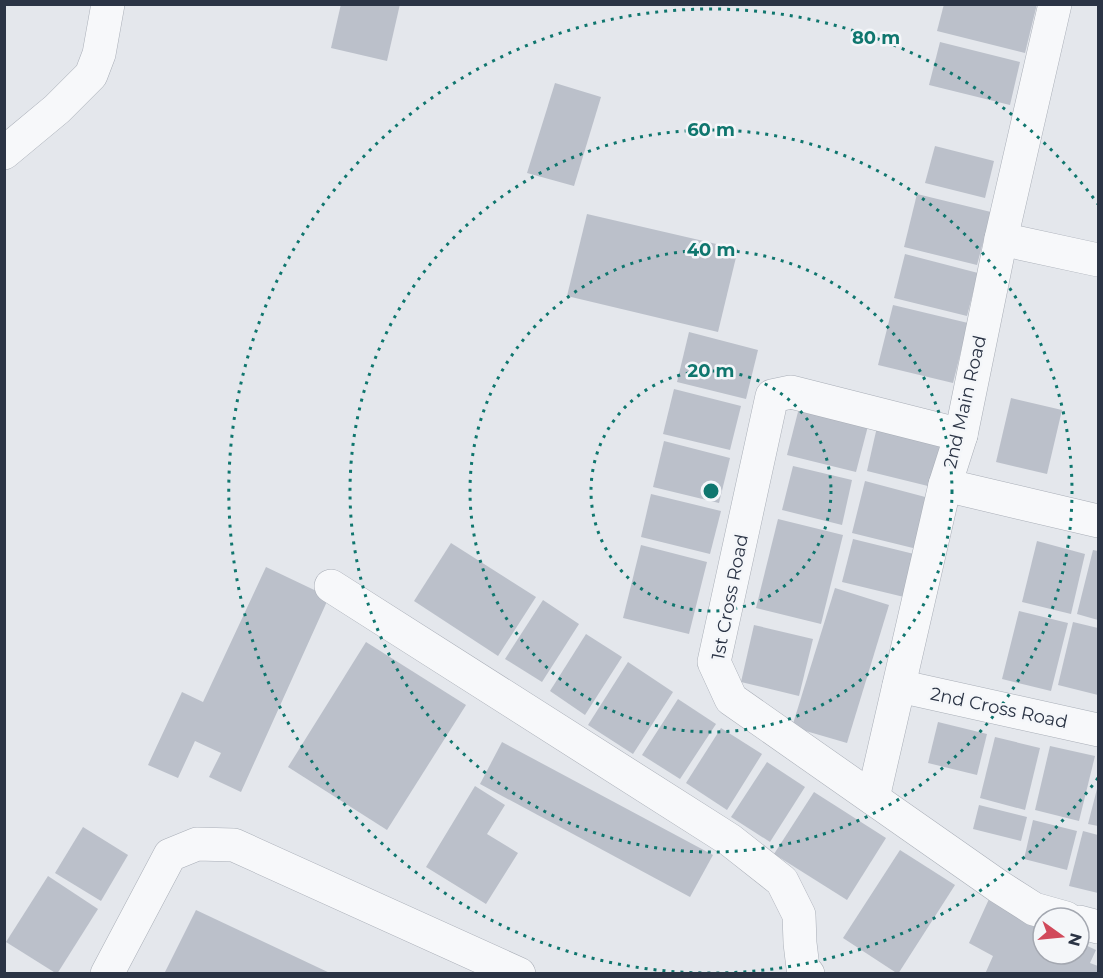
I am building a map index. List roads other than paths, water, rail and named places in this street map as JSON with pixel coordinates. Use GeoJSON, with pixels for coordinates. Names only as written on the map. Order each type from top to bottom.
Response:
{"type":"FeatureCollection","features":[{"type":"Feature","properties":{"kind":"street"},"geometry":{"type":"LineString","coordinates":[[4,153],[57,109],[91,75],[99,54],[108,4]]}},
{"type":"Feature","properties":{"kind":"street","name":"2nd Main Road"},"geometry":{"type":"LineString","coordinates":[[873,798],[945,485],[961,435],[1001,239],[1055,4]]}},
{"type":"Feature","properties":{"kind":"street"},"geometry":{"type":"LineString","coordinates":[[1001,239],[1098,260]]}},
{"type":"Feature","properties":{"kind":"street","name":"1st Cross Road"},"geometry":{"type":"LineString","coordinates":[[961,435],[791,392],[772,396],[714,662],[731,699],[1031,907]]}},
{"type":"Feature","properties":{"kind":"street"},"geometry":{"type":"LineString","coordinates":[[945,485],[1098,521]]}},
{"type":"Feature","properties":{"kind":"street"},"geometry":{"type":"LineString","coordinates":[[331,586],[730,840],[782,881],[799,915],[804,972]]}},
{"type":"Feature","properties":{"kind":"street","name":"2nd Cross Road"},"geometry":{"type":"LineString","coordinates":[[899,686],[1098,730]]}},
{"type":"Feature","properties":{"kind":"street"},"geometry":{"type":"LineString","coordinates":[[107,974],[170,855],[197,844],[234,845],[519,974]]}}]}
